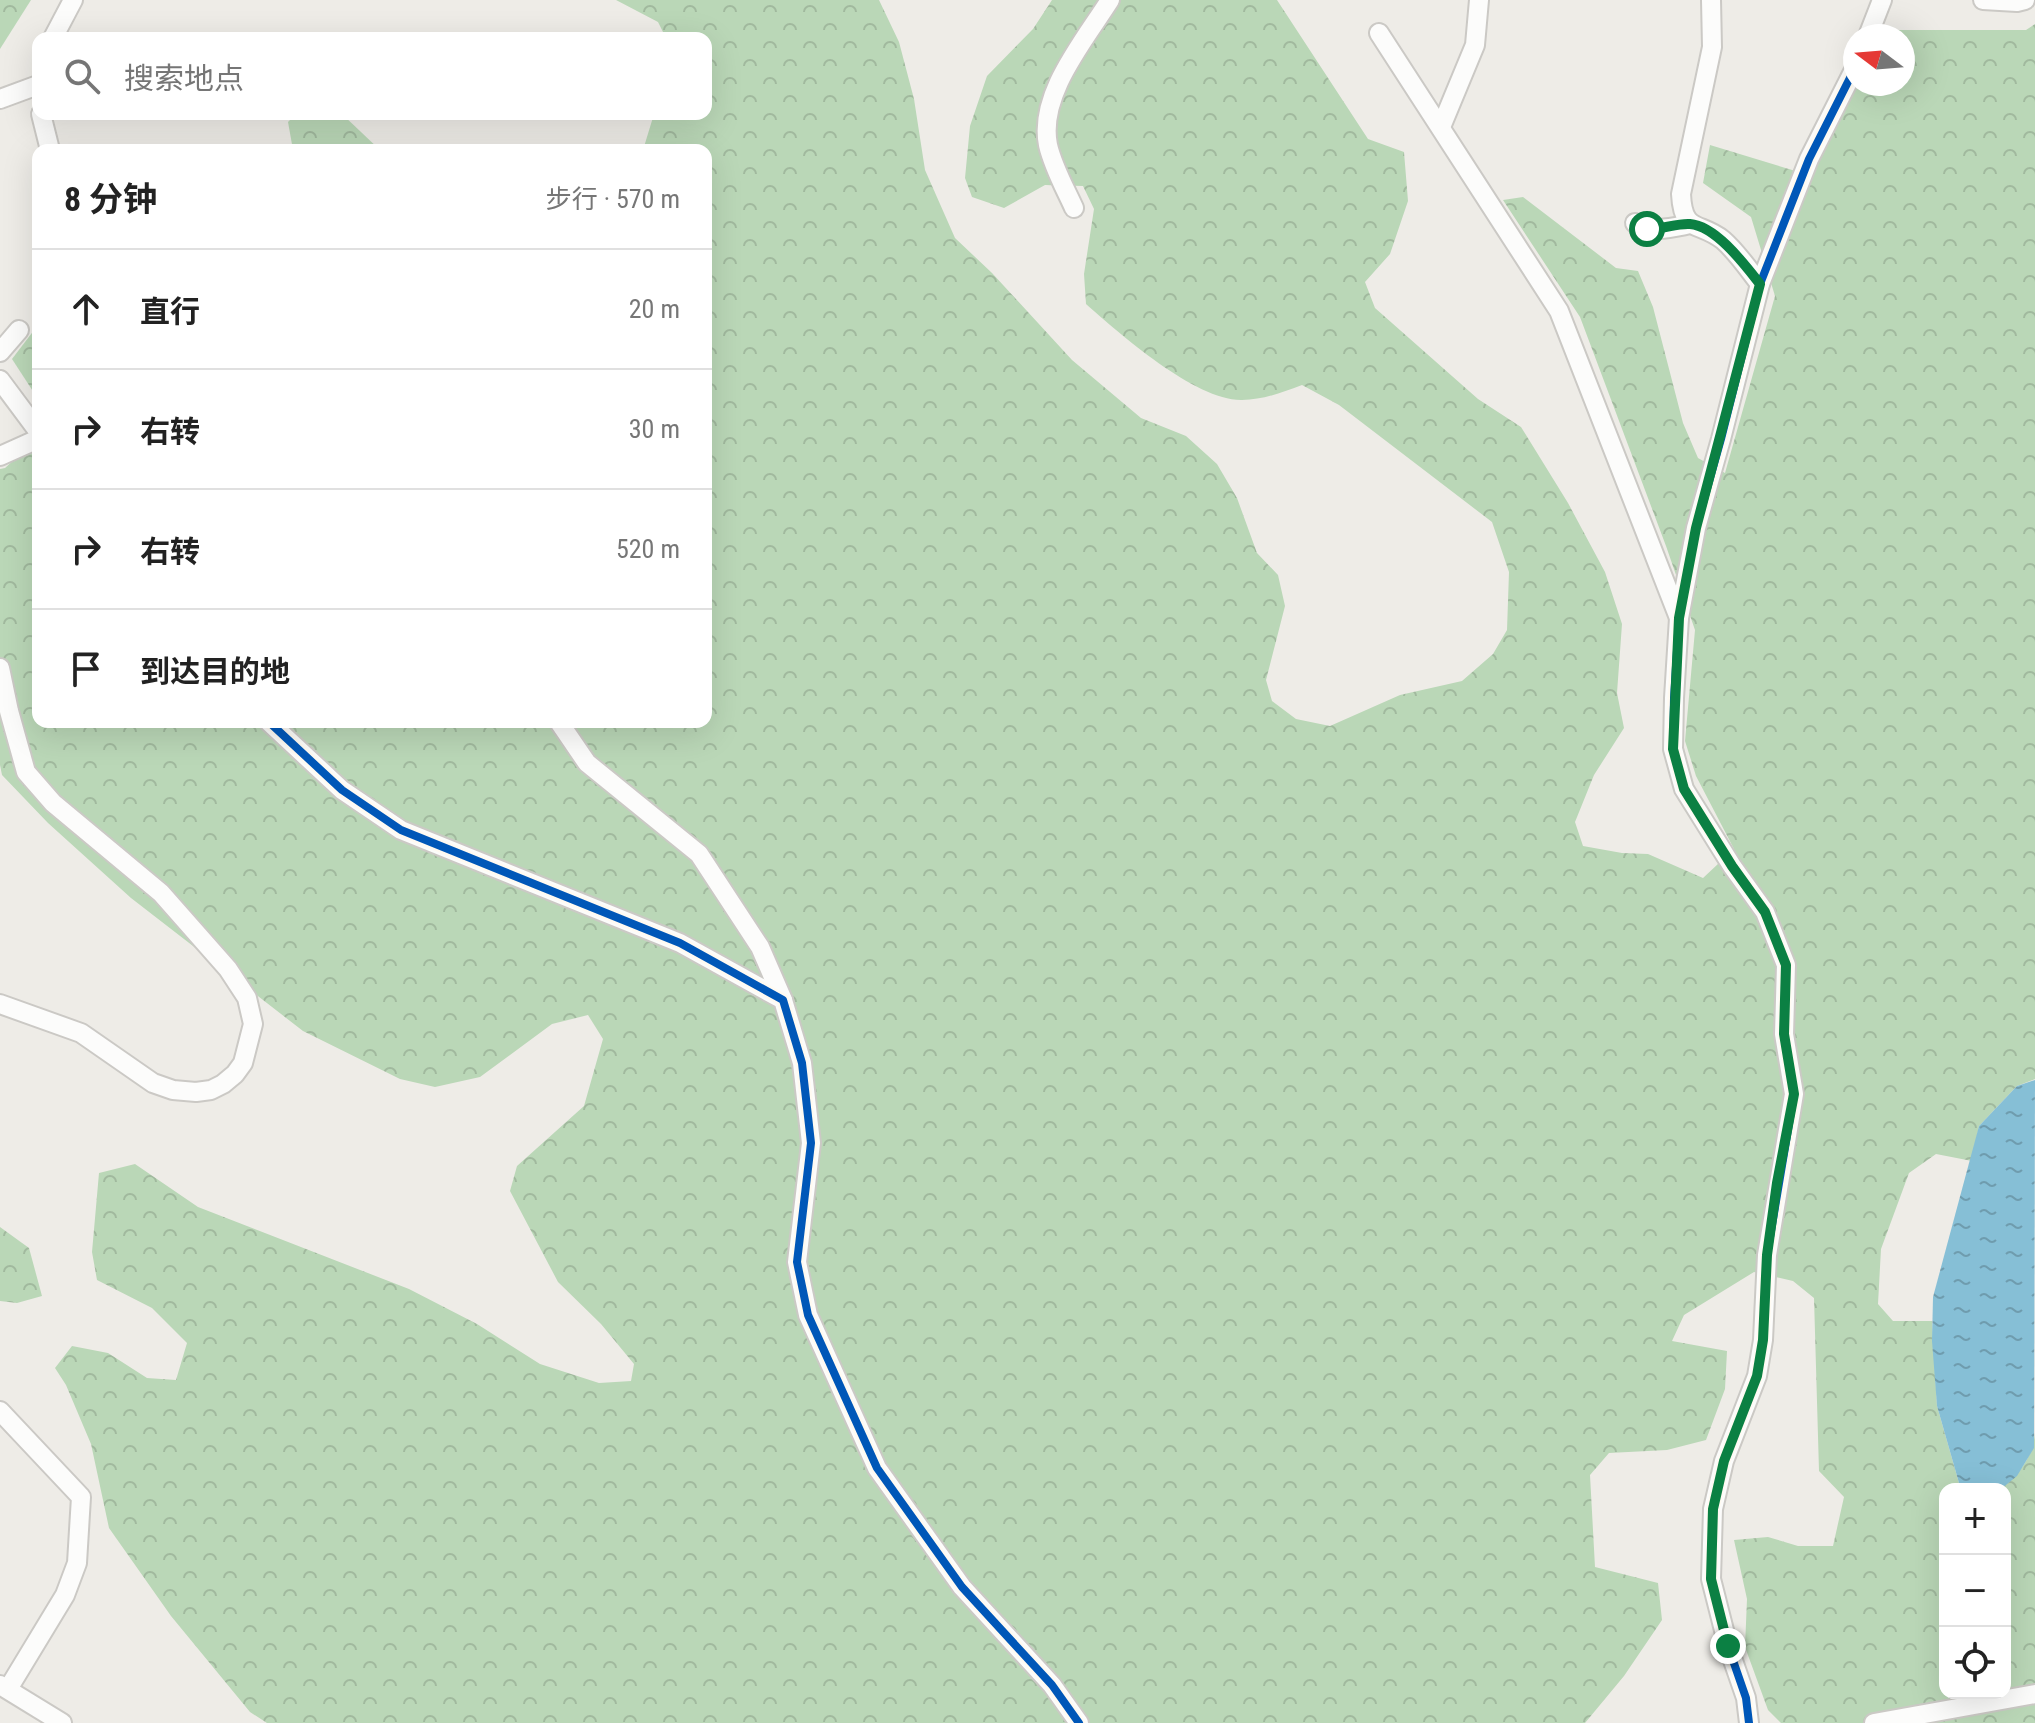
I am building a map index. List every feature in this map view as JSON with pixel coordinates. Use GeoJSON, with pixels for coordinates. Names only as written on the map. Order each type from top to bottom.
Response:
{"type":"FeatureCollection","features":[{"type":"Feature","properties":{"kind":"street"},"geometry":{"type":"LineString","coordinates":[[56,32],[73,0]]}},
{"type":"Feature","properties":{"kind":"street"},"geometry":{"type":"LineString","coordinates":[[1074,208],[1048,146],[1046,117],[1054,90],[1110,0]]}},
{"type":"Feature","properties":{"kind":"street"},"geometry":{"type":"LineString","coordinates":[[1441,127],[1475,45],[1479,0]]}},
{"type":"Feature","properties":{"kind":"street"},"geometry":{"type":"LineString","coordinates":[[1711,0],[1712,47],[1681,194],[1682,212],[1691,224],[1722,240],[1760,284]]}},
{"type":"Feature","properties":{"kind":"street"},"geometry":{"type":"LineString","coordinates":[[1873,24],[1882,0]]}},
{"type":"Feature","properties":{"kind":"street"},"geometry":{"type":"LineString","coordinates":[[1983,0],[2025,0]]}},
{"type":"Feature","properties":{"kind":"street"},"geometry":{"type":"LineString","coordinates":[[1379,33],[1559,311],[1679,618]]}},
{"type":"Feature","properties":{"kind":"street"},"geometry":{"type":"LineString","coordinates":[[0,99],[32,89]]}},
{"type":"Feature","properties":{"kind":"street"},"geometry":{"type":"LineString","coordinates":[[1749,1723],[1746,1698],[1728,1646],[1711,1579],[1713,1509],[1724,1461],[1757,1376],[1763,1340],[1767,1255],[1794,1094],[1784,1034],[1786,965],[1765,912],[1684,789],[1673,749],[1679,618],[1696,528],[1760,284],[1809,159],[1843,92]]}},
{"type":"Feature","properties":{"kind":"street"},"geometry":{"type":"LineString","coordinates":[[42,120],[48,144]]}},
{"type":"Feature","properties":{"kind":"street"},"geometry":{"type":"LineString","coordinates":[[1635,223],[1647,229],[1660,230],[1691,224]]}},
{"type":"Feature","properties":{"kind":"street"},"geometry":{"type":"LineString","coordinates":[[0,352],[19,330]]}},
{"type":"Feature","properties":{"kind":"street"},"geometry":{"type":"LineString","coordinates":[[0,380],[32,423]]}},
{"type":"Feature","properties":{"kind":"street"},"geometry":{"type":"LineString","coordinates":[[0,456],[32,442]]}},
{"type":"Feature","properties":{"kind":"street"},"geometry":{"type":"LineString","coordinates":[[0,668],[26,772],[53,803],[161,893],[228,969],[247,998],[253,1024],[243,1063],[235,1074],[211,1090],[196,1092],[173,1090],[153,1083],[81,1033],[0,1004]]}},
{"type":"Feature","properties":{"kind":"street"},"geometry":{"type":"LineString","coordinates":[[275,728],[342,790],[401,830],[680,943],[783,1000]]}},
{"type":"Feature","properties":{"kind":"street"},"geometry":{"type":"LineString","coordinates":[[563,728],[587,763],[699,854],[760,947],[783,1000],[802,1063],[811,1143],[797,1262],[808,1315],[877,1468],[962,1587],[1052,1685],[1079,1723]]}},
{"type":"Feature","properties":{"kind":"street"},"geometry":{"type":"LineString","coordinates":[[0,1411],[81,1497],[77,1563],[65,1595],[4,1687],[62,1723]]}},
{"type":"Feature","properties":{"kind":"street"},"geometry":{"type":"LineString","coordinates":[[1874,1723],[2035,1694]]}},
{"type":"Feature","properties":{"kind":"green space"},"geometry":{"type":"Polygon","coordinates":[[[0,0],[31,0],[0,49],[0,0]]]}},
{"type":"Feature","properties":{"kind":"green space"},"geometry":{"type":"Polygon","coordinates":[[[616,0],[879,0],[899,42],[914,99],[925,170],[955,238],[992,273],[1072,360],[1141,418],[1186,436],[1217,464],[1237,498],[1257,553],[1278,575],[1285,606],[1266,680],[1272,701],[1296,719],[1330,726],[1400,695],[1462,681],[1493,654],[1507,630],[1509,572],[1492,522],[1339,405],[1302,385],[1258,399],[1223,397],[1181,378],[1118,332],[1086,304],[1084,274],[1094,209],[1083,186],[1045,185],[1004,208],[972,197],[965,178],[970,126],[987,76],[1033,29],[1052,0],[1277,0],[1368,139],[1404,152],[1408,201],[1390,254],[1365,282],[1375,308],[1478,399],[1521,427],[1568,503],[1605,572],[1622,624],[1617,693],[1624,728],[1594,775],[1575,822],[1583,846],[1648,854],[1703,878],[1734,849],[1696,776],[1685,741],[1695,630],[1580,317],[1503,200],[1523,197],[1616,268],[1638,271],[1653,307],[1683,423],[1698,458],[1725,473],[1775,296],[1751,217],[1703,183],[1710,145],[1812,176],[1849,96],[1915,96],[1915,30],[2026,30],[2035,24],[2035,1079],[2017,1086],[1979,1126],[1972,1161],[1936,1154],[1909,1173],[1881,1249],[1878,1304],[1893,1321],[1932,1321],[1937,1406],[1959,1483],[1939,1483],[1939,1699],[2011,1699],[2011,1483],[2008,1483],[2024,1464],[2035,1433],[2035,1723],[1781,1723],[1768,1710],[1745,1647],[1747,1599],[1734,1540],[1768,1537],[1798,1546],[1833,1546],[1844,1497],[1819,1471],[1814,1298],[1793,1281],[1754,1272],[1684,1315],[1672,1341],[1727,1351],[1725,1389],[1706,1440],[1667,1450],[1609,1453],[1590,1475],[1595,1567],[1658,1583],[1662,1620],[1624,1676],[1585,1723],[267,1723],[250,1712],[171,1616],[109,1528],[91,1444],[66,1385],[55,1368],[72,1346],[108,1353],[147,1378],[176,1380],[187,1343],[152,1308],[97,1280],[92,1252],[99,1173],[135,1164],[198,1207],[409,1289],[477,1324],[540,1364],[599,1383],[631,1381],[634,1364],[601,1324],[558,1282],[510,1191],[517,1166],[584,1106],[603,1039],[588,1015],[552,1024],[480,1077],[435,1087],[400,1079],[303,1031],[131,898],[48,823],[2,775],[0,765],[0,469],[32,443],[32,728],[712,728],[712,144],[645,144],[652,120],[712,120],[712,32],[663,32],[658,22],[616,0]]]}},
{"type":"Feature","properties":{"kind":"green space"},"geometry":{"type":"Polygon","coordinates":[[[348,120],[374,144],[292,144],[288,122],[348,120]]]}},
{"type":"Feature","properties":{"kind":"green space"},"geometry":{"type":"Polygon","coordinates":[[[32,333],[32,390],[12,359],[32,333]]]}},
{"type":"Feature","properties":{"kind":"green space"},"geometry":{"type":"Polygon","coordinates":[[[0,1227],[29,1248],[42,1296],[17,1303],[0,1301],[0,1227]]]}},
{"type":"Feature","properties":{"kind":"water"},"geometry":{"type":"Polygon","coordinates":[[[2035,1080],[2034,1448],[2017,1476],[2008,1483],[1959,1483],[1937,1406],[1932,1341],[1933,1297],[1979,1126],[2017,1086],[2035,1080]]]}},
{"type":"Feature","properties":{"kind":"cycle path"},"geometry":{"type":"LineString","coordinates":[[1749,1723],[1746,1698],[1728,1646],[1711,1579],[1713,1509],[1724,1461],[1757,1376],[1763,1340],[1767,1255],[1794,1094],[1784,1034],[1786,965],[1765,912],[1684,789],[1673,749],[1674,698],[1679,618],[1696,528],[1760,284],[1809,159],[1843,92]]}},
{"type":"Feature","properties":{"kind":"cycle path"},"geometry":{"type":"LineString","coordinates":[[275,728],[342,790],[401,830],[680,943],[783,1000],[802,1063],[811,1143],[797,1262],[808,1315],[877,1468],[962,1587],[1052,1685],[1079,1723]]}},
{"type":"Feature","properties":{"kind":"route"},"geometry":{"type":"LineString","coordinates":[[1647,229],[1660,230],[1691,224],[1722,240],[1760,284],[1696,528],[1679,618],[1674,698],[1673,749],[1684,789],[1765,912],[1786,965],[1784,1034],[1794,1094],[1767,1255],[1763,1340],[1757,1376],[1724,1461],[1713,1509],[1711,1579],[1728,1646]]}}]}
